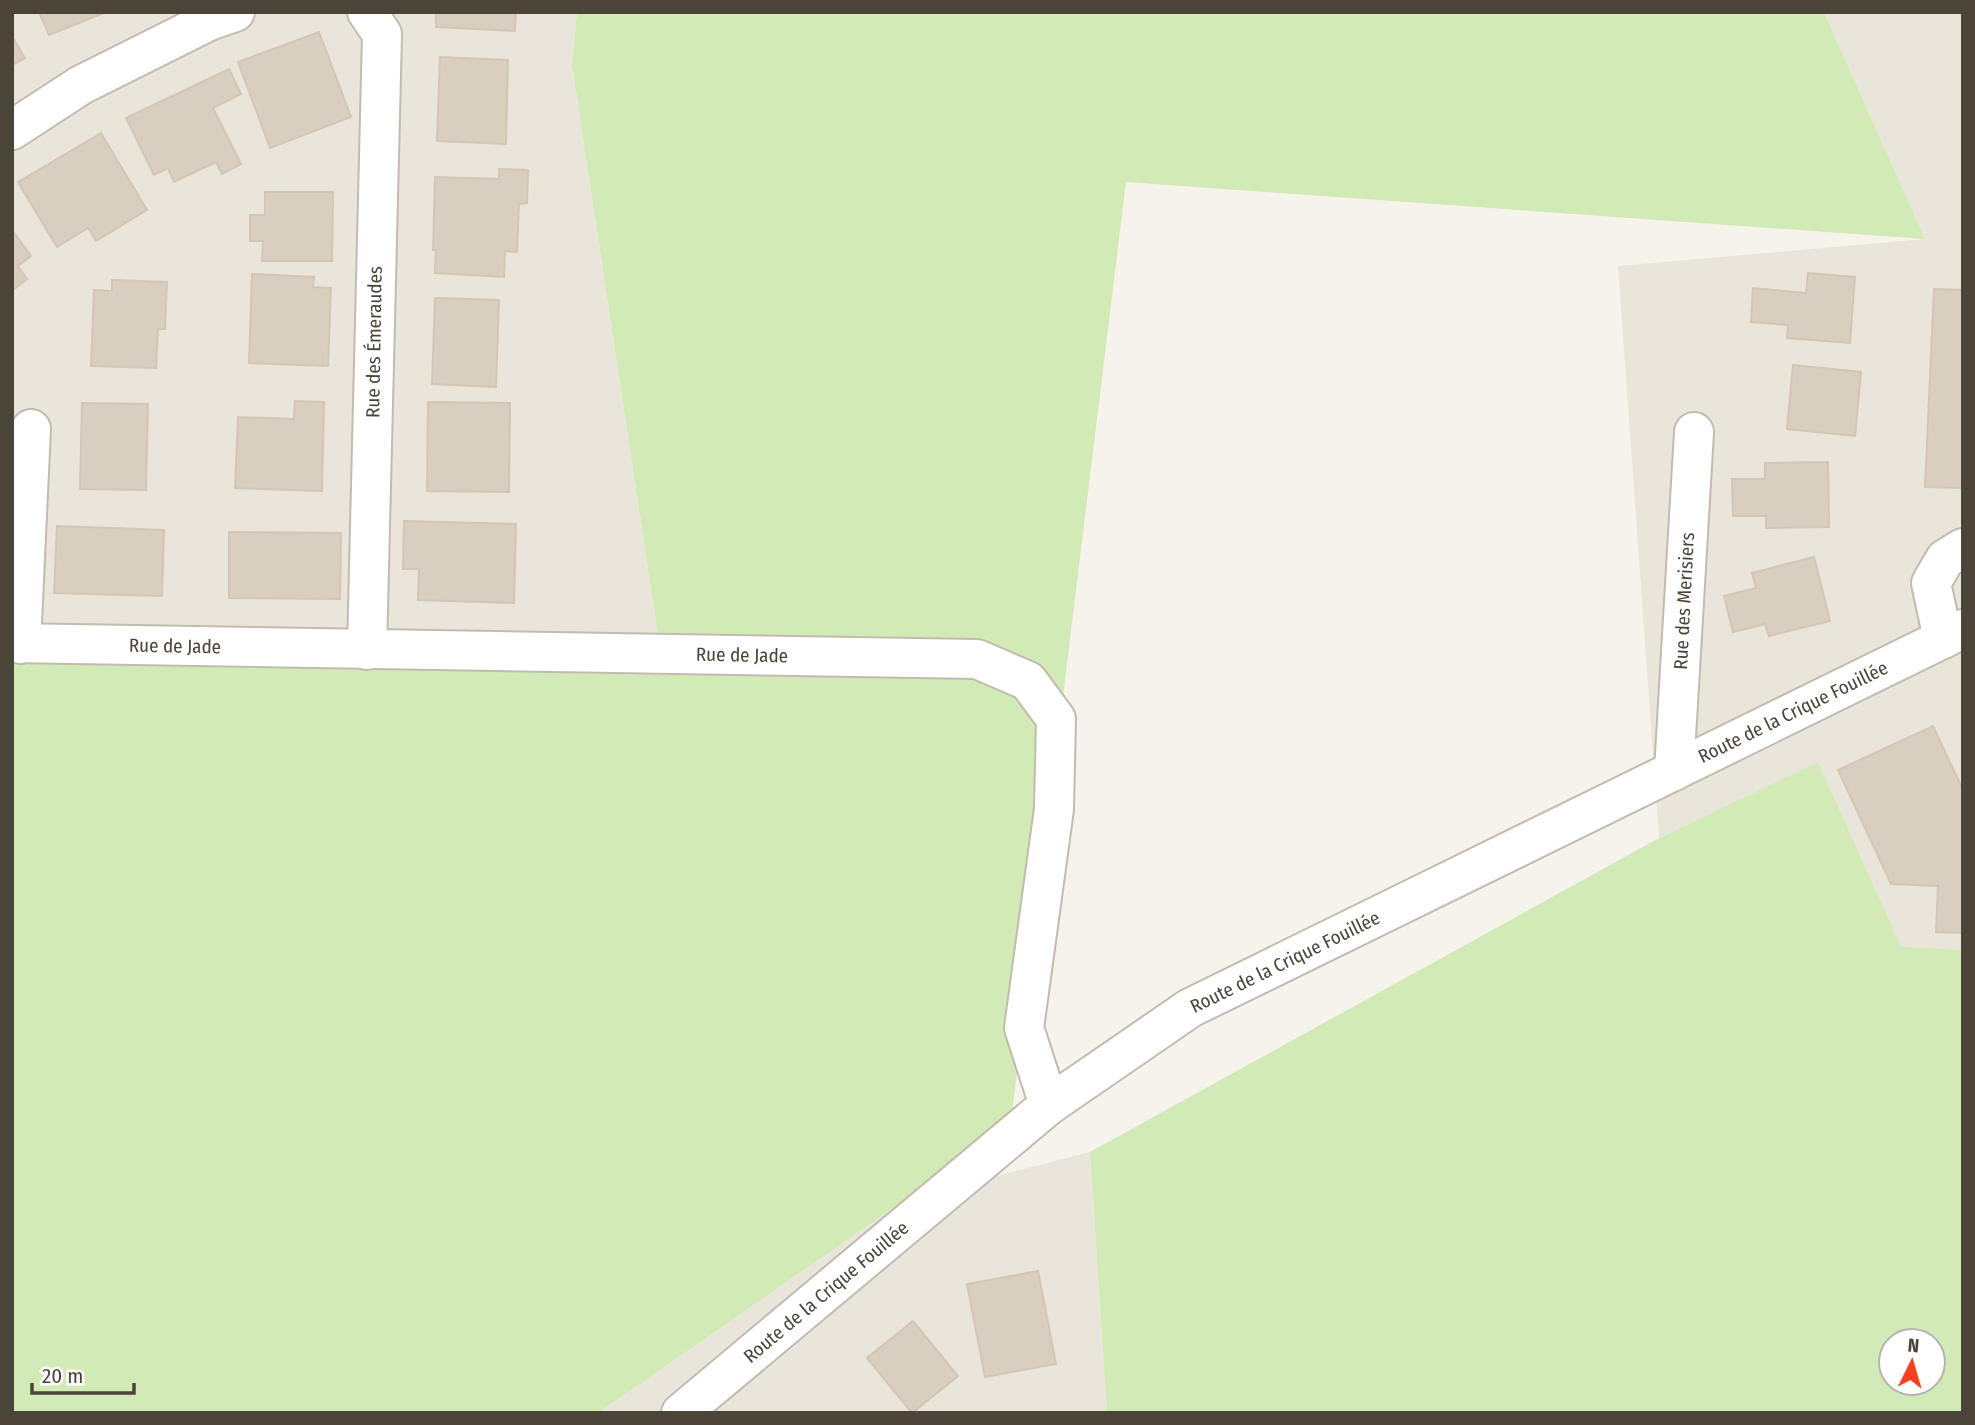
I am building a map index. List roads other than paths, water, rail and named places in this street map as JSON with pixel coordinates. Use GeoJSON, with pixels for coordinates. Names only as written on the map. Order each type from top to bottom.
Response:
{"type":"FeatureCollection","features":[{"type":"Feature","properties":{"kind":"street"},"geometry":{"type":"LineString","coordinates":[[12,130],[81,85],[209,21],[235,12]]}},
{"type":"Feature","properties":{"kind":"street","name":"Rue des Émeraudes"},"geometry":{"type":"LineString","coordinates":[[367,649],[377,20]]}},
{"type":"Feature","properties":{"kind":"street"},"geometry":{"type":"LineString","coordinates":[[16,643],[31,429]]}},
{"type":"Feature","properties":{"kind":"street","name":"Rue des Merisiers"},"geometry":{"type":"LineString","coordinates":[[1674,771],[1694,432]]}},
{"type":"Feature","properties":{"kind":"street"},"geometry":{"type":"LineString","coordinates":[[1953,634],[1931,583],[1945,559],[1963,548]]}},
{"type":"Feature","properties":{"kind":"street","name":"Route de la Crique Fouillée"},"geometry":{"type":"LineString","coordinates":[[681,1413],[1049,1105],[1190,1008],[1953,634]]}},
{"type":"Feature","properties":{"kind":"street","name":"Rue de Jade"},"geometry":{"type":"LineString","coordinates":[[16,643],[977,659],[1028,681],[1056,719],[1054,809],[1024,1028],[1049,1105]]}}]}
